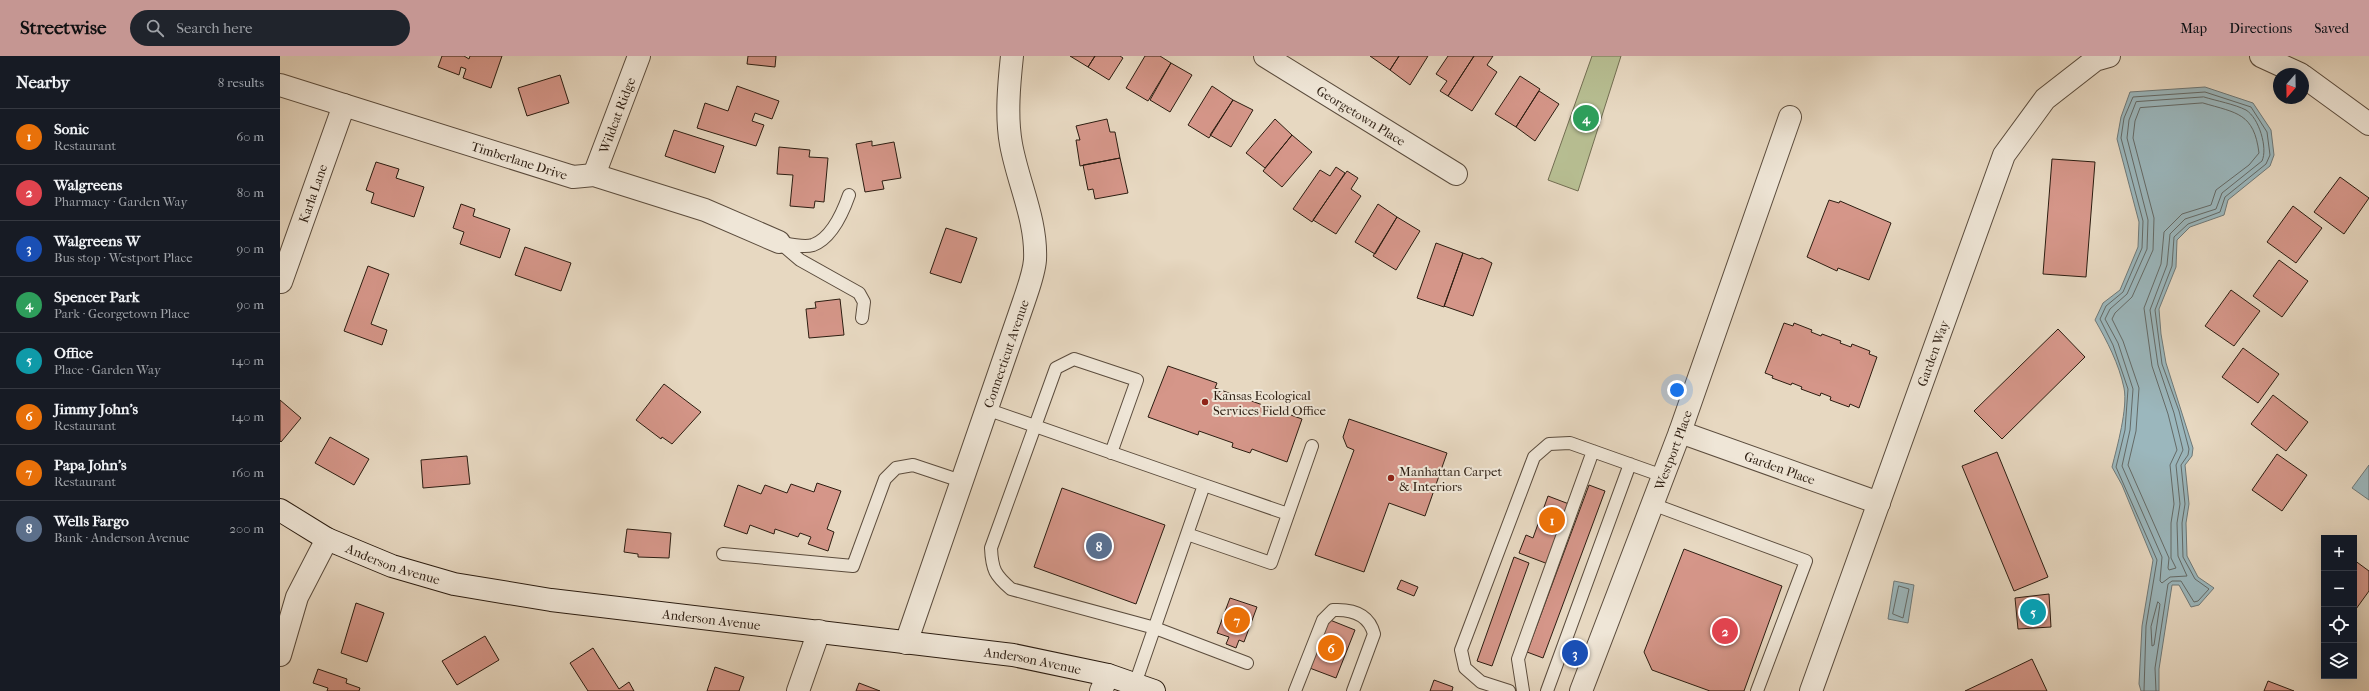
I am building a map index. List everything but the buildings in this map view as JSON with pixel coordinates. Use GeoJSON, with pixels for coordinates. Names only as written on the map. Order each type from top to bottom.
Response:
{"type":"FeatureCollection","features":[{"type":"Feature","properties":{"kind":"street","name":"Wildcat Ridge"},"geometry":{"type":"LineString","coordinates":[[594,175],[639,56]]}},
{"type":"Feature","properties":{"kind":"street","name":"Connecticut Avenue"},"geometry":{"type":"LineString","coordinates":[[906,643],[1024,302],[1035,261],[1033,223],[1019,181],[1010,142],[1009,88],[1012,56]]}},
{"type":"Feature","properties":{"kind":"street","name":"Georgetown Place"},"geometry":{"type":"LineString","coordinates":[[1265,56],[1456,174]]}},
{"type":"Feature","properties":{"kind":"street","name":"Garden Way"},"geometry":{"type":"LineString","coordinates":[[1811,691],[2004,155],[2045,99],[2095,60],[2110,56]]}},
{"type":"Feature","properties":{"kind":"street"},"geometry":{"type":"LineString","coordinates":[[2261,56],[2287,68]]}},
{"type":"Feature","properties":{"kind":"street"},"geometry":{"type":"LineString","coordinates":[[2309,80],[2369,124]]}},
{"type":"Feature","properties":{"kind":"street","name":"Timberlane Drive"},"geometry":{"type":"LineString","coordinates":[[280,85],[573,177],[594,175],[705,210],[779,242]]}},
{"type":"Feature","properties":{"kind":"street","name":"Karla Lane"},"geometry":{"type":"LineString","coordinates":[[281,282],[344,105]]}},
{"type":"Feature","properties":{"kind":"street","name":"Westport Place"},"geometry":{"type":"LineString","coordinates":[[1581,691],[1680,432],[1790,117]]}},
{"type":"Feature","properties":{"kind":"street","name":"Garden Place"},"geometry":{"type":"LineString","coordinates":[[1680,432],[1879,503]]}},
{"type":"Feature","properties":{"kind":"street","name":"Anderson Avenue"},"geometry":{"type":"LineString","coordinates":[[280,510],[327,538],[392,566],[454,584],[551,600],[1013,655],[1104,683],[1144,688]]}},
{"type":"Feature","properties":{"kind":"street"},"geometry":{"type":"LineString","coordinates":[[280,655],[297,597],[327,538]]}},
{"type":"Feature","properties":{"kind":"street"},"geometry":{"type":"LineString","coordinates":[[798,691],[818,631]]}},
{"type":"Feature","properties":{"kind":"lane"},"geometry":{"type":"LineString","coordinates":[[779,242],[813,245],[822,239],[835,225],[849,195]]}},
{"type":"Feature","properties":{"kind":"lane"},"geometry":{"type":"LineString","coordinates":[[779,242],[800,260],[859,293],[864,302],[862,318]]}},
{"type":"Feature","properties":{"kind":"lane"},"geometry":{"type":"LineString","coordinates":[[1110,452],[1137,380],[1074,359],[1056,368],[991,548],[992,566],[998,577],[1011,589],[1155,628],[1247,663]]}},
{"type":"Feature","properties":{"kind":"lane"},"geometry":{"type":"LineString","coordinates":[[986,409],[1288,514]]}},
{"type":"Feature","properties":{"kind":"lane"},"geometry":{"type":"LineString","coordinates":[[1509,691],[1480,682],[1465,668],[1461,650],[1534,457],[1549,444],[1570,443],[1663,476]]}},
{"type":"Feature","properties":{"kind":"lane"},"geometry":{"type":"LineString","coordinates":[[1187,534],[1272,563],[1312,446]]}},
{"type":"Feature","properties":{"kind":"lane"},"geometry":{"type":"LineString","coordinates":[[1523,691],[1518,660],[1593,451]]}},
{"type":"Feature","properties":{"kind":"lane"},"geometry":{"type":"LineString","coordinates":[[1547,691],[1630,464]]}},
{"type":"Feature","properties":{"kind":"lane"},"geometry":{"type":"LineString","coordinates":[[723,554],[853,566],[885,479],[896,468],[913,465],[961,481]]}},
{"type":"Feature","properties":{"kind":"lane"},"geometry":{"type":"LineString","coordinates":[[1144,688],[1155,628],[1204,485]]}},
{"type":"Feature","properties":{"kind":"lane"},"geometry":{"type":"LineString","coordinates":[[1652,504],[1806,561],[1757,691]]}},
{"type":"Feature","properties":{"kind":"lane"},"geometry":{"type":"LineString","coordinates":[[1295,691],[1323,620],[1333,610],[1346,609],[1362,615],[1372,626],[1374,634],[1353,691]]}},
{"type":"Feature","properties":{"kind":"green space"},"geometry":{"type":"Polygon","coordinates":[[[1592,56],[1621,56],[1578,191],[1548,180],[1592,56]]]}},
{"type":"Feature","properties":{"kind":"water"},"geometry":{"type":"Polygon","coordinates":[[[2205,87],[2253,103],[2271,130],[2274,155],[2270,166],[2228,200],[2224,215],[2190,227],[2177,240],[2176,267],[2159,309],[2161,334],[2166,363],[2193,448],[2192,456],[2185,465],[2189,504],[2186,523],[2187,556],[2198,577],[2214,588],[2199,605],[2191,607],[2179,585],[2172,585],[2159,669],[2159,691],[2141,691],[2139,684],[2142,626],[2153,560],[2122,485],[2112,467],[2123,417],[2125,396],[2119,370],[2095,320],[2103,303],[2120,290],[2138,247],[2139,222],[2117,139],[2121,117],[2130,92],[2205,87]]]}},
{"type":"Feature","properties":{"kind":"water"},"geometry":{"type":"Polygon","coordinates":[[[2369,465],[2369,500],[2352,488],[2369,465]]]}},
{"type":"Feature","properties":{"kind":"water"},"geometry":{"type":"Polygon","coordinates":[[[1894,581],[1914,585],[1908,623],[1888,619],[1894,581]]]}},
{"type":"Feature","properties":{"kind":"place","name":"Spencer Park"},"geometry":{"type":"Point","coordinates":[1586,118]}},
{"type":"Feature","properties":{"kind":"place","name":"Kansas Ecological Services Field Office"},"geometry":{"type":"Point","coordinates":[1205,402]}},
{"type":"Feature","properties":{"kind":"place","name":"Manhattan Carpet & Interiors"},"geometry":{"type":"Point","coordinates":[1391,478]}},
{"type":"Feature","properties":{"kind":"place","name":"Sonic"},"geometry":{"type":"Point","coordinates":[1552,520]}},
{"type":"Feature","properties":{"kind":"place","name":"Wells Fargo"},"geometry":{"type":"Point","coordinates":[1099,546]}},
{"type":"Feature","properties":{"kind":"place","name":"Office"},"geometry":{"type":"Point","coordinates":[2033,612]}},
{"type":"Feature","properties":{"kind":"place","name":"Papa John's"},"geometry":{"type":"Point","coordinates":[1237,620]}},
{"type":"Feature","properties":{"kind":"place","name":"Walgreens"},"geometry":{"type":"Point","coordinates":[1725,631]}},
{"type":"Feature","properties":{"kind":"place","name":"Jimmy John's"},"geometry":{"type":"Point","coordinates":[1331,648]}},
{"type":"Feature","properties":{"kind":"place","name":"Walgreens W"},"geometry":{"type":"Point","coordinates":[1575,653]}}]}
